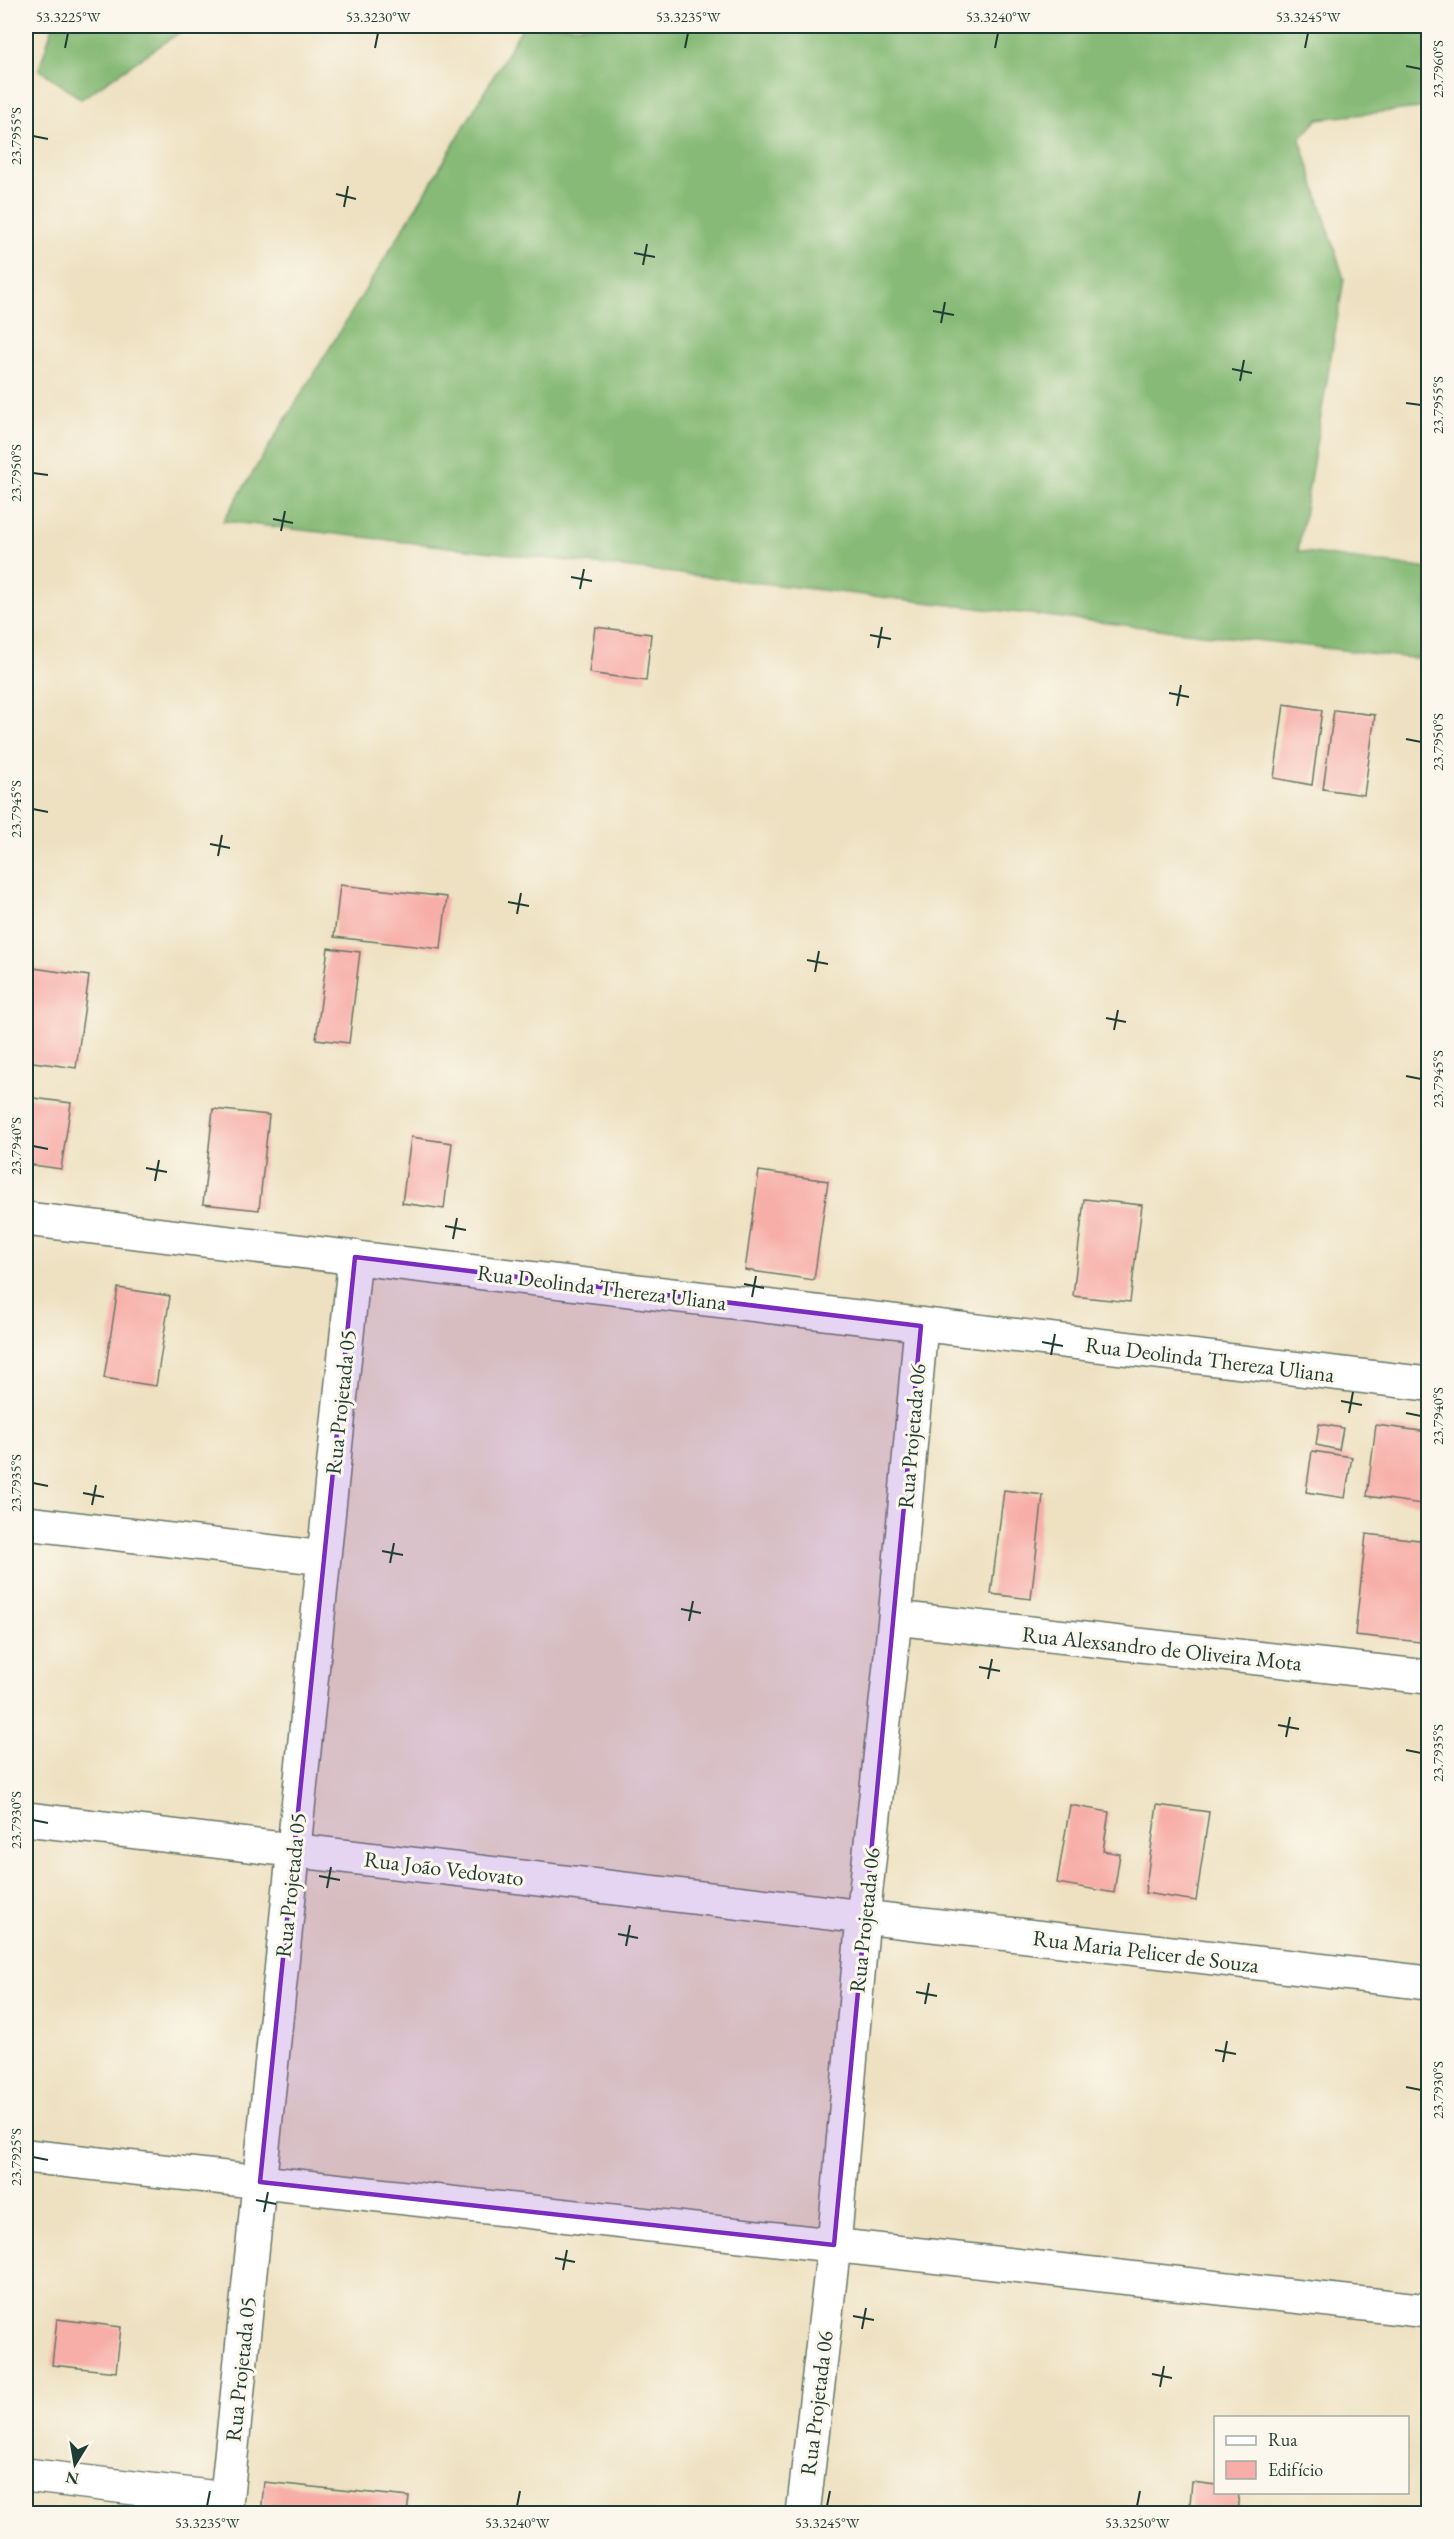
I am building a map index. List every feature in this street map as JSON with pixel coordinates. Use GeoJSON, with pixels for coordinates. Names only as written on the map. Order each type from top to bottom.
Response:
{"type":"FeatureCollection","features":[{"type":"Feature","properties":{"kind":"street","name":"Rua Deolinda Thereza Uliana"},"geometry":{"type":"LineString","coordinates":[[26,1219],[1428,1384]]}},
{"type":"Feature","properties":{"kind":"street","name":"Rua Projetada 05"},"geometry":{"type":"LineString","coordinates":[[226,2506],[355,1257]]}},
{"type":"Feature","properties":{"kind":"street","name":"Rua Projetada 06"},"geometry":{"type":"LineString","coordinates":[[803,2514],[834,2245],[863,1918],[895,1618],[921,1326]]}},
{"type":"Feature","properties":{"kind":"street"},"geometry":{"type":"LineString","coordinates":[[26,1523],[324,1558]]}},
{"type":"Feature","properties":{"kind":"street","name":"Rua Alexsandro de Oliveira Mota"},"geometry":{"type":"LineString","coordinates":[[895,1618],[1428,1677]]}},
{"type":"Feature","properties":{"kind":"street","name":"Rua João Vedovato"},"geometry":{"type":"LineString","coordinates":[[26,1819],[863,1918]]}},
{"type":"Feature","properties":{"kind":"street","name":"Rua Maria Pelicer de Souza"},"geometry":{"type":"LineString","coordinates":[[863,1918],[1428,1983]]}},
{"type":"Feature","properties":{"kind":"street"},"geometry":{"type":"LineString","coordinates":[[26,2156],[1428,2311]]}},
{"type":"Feature","properties":{"kind":"street"},"geometry":{"type":"LineString","coordinates":[[26,2475],[226,2506]]}},
{"type":"Feature","properties":{"kind":"highlighted area"},"geometry":{"type":"Polygon","coordinates":[[[355,1257],[921,1326],[834,2245],[260,2182],[355,1257]]]}},
{"type":"Feature","properties":{"kind":"green space"},"geometry":{"type":"Polygon","coordinates":[[[53,26],[189,26],[81,99],[39,69],[53,26]]]}},
{"type":"Feature","properties":{"kind":"green space"},"geometry":{"type":"Polygon","coordinates":[[[523,26],[1345,26],[1425,32],[1428,49],[1428,107],[1318,119],[1300,139],[1344,279],[1298,551],[1428,569],[1428,660],[223,521],[427,190],[523,26]]]}},
{"type":"Feature","properties":{"kind":"building"},"geometry":{"type":"Polygon","coordinates":[[[595,627],[651,634],[646,681],[589,673],[595,627]]]}},
{"type":"Feature","properties":{"kind":"building"},"geometry":{"type":"Polygon","coordinates":[[[1284,704],[1322,710],[1312,785],[1274,778],[1284,704]]]}},
{"type":"Feature","properties":{"kind":"building"},"geometry":{"type":"Polygon","coordinates":[[[1334,710],[1375,715],[1364,795],[1323,789],[1334,710]]]}},
{"type":"Feature","properties":{"kind":"building"},"geometry":{"type":"Polygon","coordinates":[[[340,885],[447,897],[441,949],[334,937],[340,885]]]}},
{"type":"Feature","properties":{"kind":"building"},"geometry":{"type":"Polygon","coordinates":[[[328,948],[360,952],[349,1043],[316,1039],[328,948]]]}},
{"type":"Feature","properties":{"kind":"building"},"geometry":{"type":"Polygon","coordinates":[[[26,967],[89,976],[76,1068],[26,1061],[26,967]]]}},
{"type":"Feature","properties":{"kind":"building"},"geometry":{"type":"Polygon","coordinates":[[[26,1097],[71,1103],[61,1169],[26,1164],[26,1097]]]}},
{"type":"Feature","properties":{"kind":"building"},"geometry":{"type":"Polygon","coordinates":[[[213,1109],[269,1115],[259,1210],[203,1204],[213,1109]]]}},
{"type":"Feature","properties":{"kind":"building"},"geometry":{"type":"Polygon","coordinates":[[[411,1137],[452,1143],[444,1209],[402,1203],[411,1137]]]}},
{"type":"Feature","properties":{"kind":"building"},"geometry":{"type":"Polygon","coordinates":[[[759,1171],[828,1181],[814,1280],[745,1270],[759,1171]]]}},
{"type":"Feature","properties":{"kind":"building"},"geometry":{"type":"Polygon","coordinates":[[[1084,1199],[1142,1205],[1130,1302],[1073,1296],[1084,1199]]]}},
{"type":"Feature","properties":{"kind":"building"},"geometry":{"type":"Polygon","coordinates":[[[118,1288],[170,1296],[156,1386],[104,1378],[118,1288]]]}},
{"type":"Feature","properties":{"kind":"building"},"geometry":{"type":"Polygon","coordinates":[[[1319,1424],[1343,1428],[1339,1450],[1316,1445],[1319,1424]]]}},
{"type":"Feature","properties":{"kind":"building"},"geometry":{"type":"Polygon","coordinates":[[[1376,1425],[1428,1432],[1421,1504],[1367,1496],[1376,1425]]]}},
{"type":"Feature","properties":{"kind":"building"},"geometry":{"type":"Polygon","coordinates":[[[1312,1451],[1352,1457],[1345,1498],[1306,1492],[1312,1451]]]}},
{"type":"Feature","properties":{"kind":"building"},"geometry":{"type":"Polygon","coordinates":[[[1004,1490],[1043,1495],[1031,1599],[991,1594],[1004,1490]]]}},
{"type":"Feature","properties":{"kind":"building"},"geometry":{"type":"Polygon","coordinates":[[[1366,1534],[1428,1541],[1428,1565],[1420,1642],[1355,1635],[1366,1534]]]}},
{"type":"Feature","properties":{"kind":"building"},"geometry":{"type":"Polygon","coordinates":[[[1070,1805],[1109,1812],[1103,1851],[1120,1854],[1114,1893],[1057,1883],[1070,1805]]]}},
{"type":"Feature","properties":{"kind":"building"},"geometry":{"type":"Polygon","coordinates":[[[1157,1805],[1209,1812],[1196,1901],[1145,1893],[1157,1805]]]}},
{"type":"Feature","properties":{"kind":"building"},"geometry":{"type":"Polygon","coordinates":[[[57,2319],[121,2327],[116,2372],[52,2365],[57,2319]]]}},
{"type":"Feature","properties":{"kind":"building"},"geometry":{"type":"Polygon","coordinates":[[[264,2482],[409,2497],[407,2514],[261,2514],[264,2482]]]}},
{"type":"Feature","properties":{"kind":"building"},"geometry":{"type":"Polygon","coordinates":[[[1192,2482],[1214,2485],[1214,2494],[1239,2494],[1237,2514],[1189,2514],[1192,2482]]]}}]}
